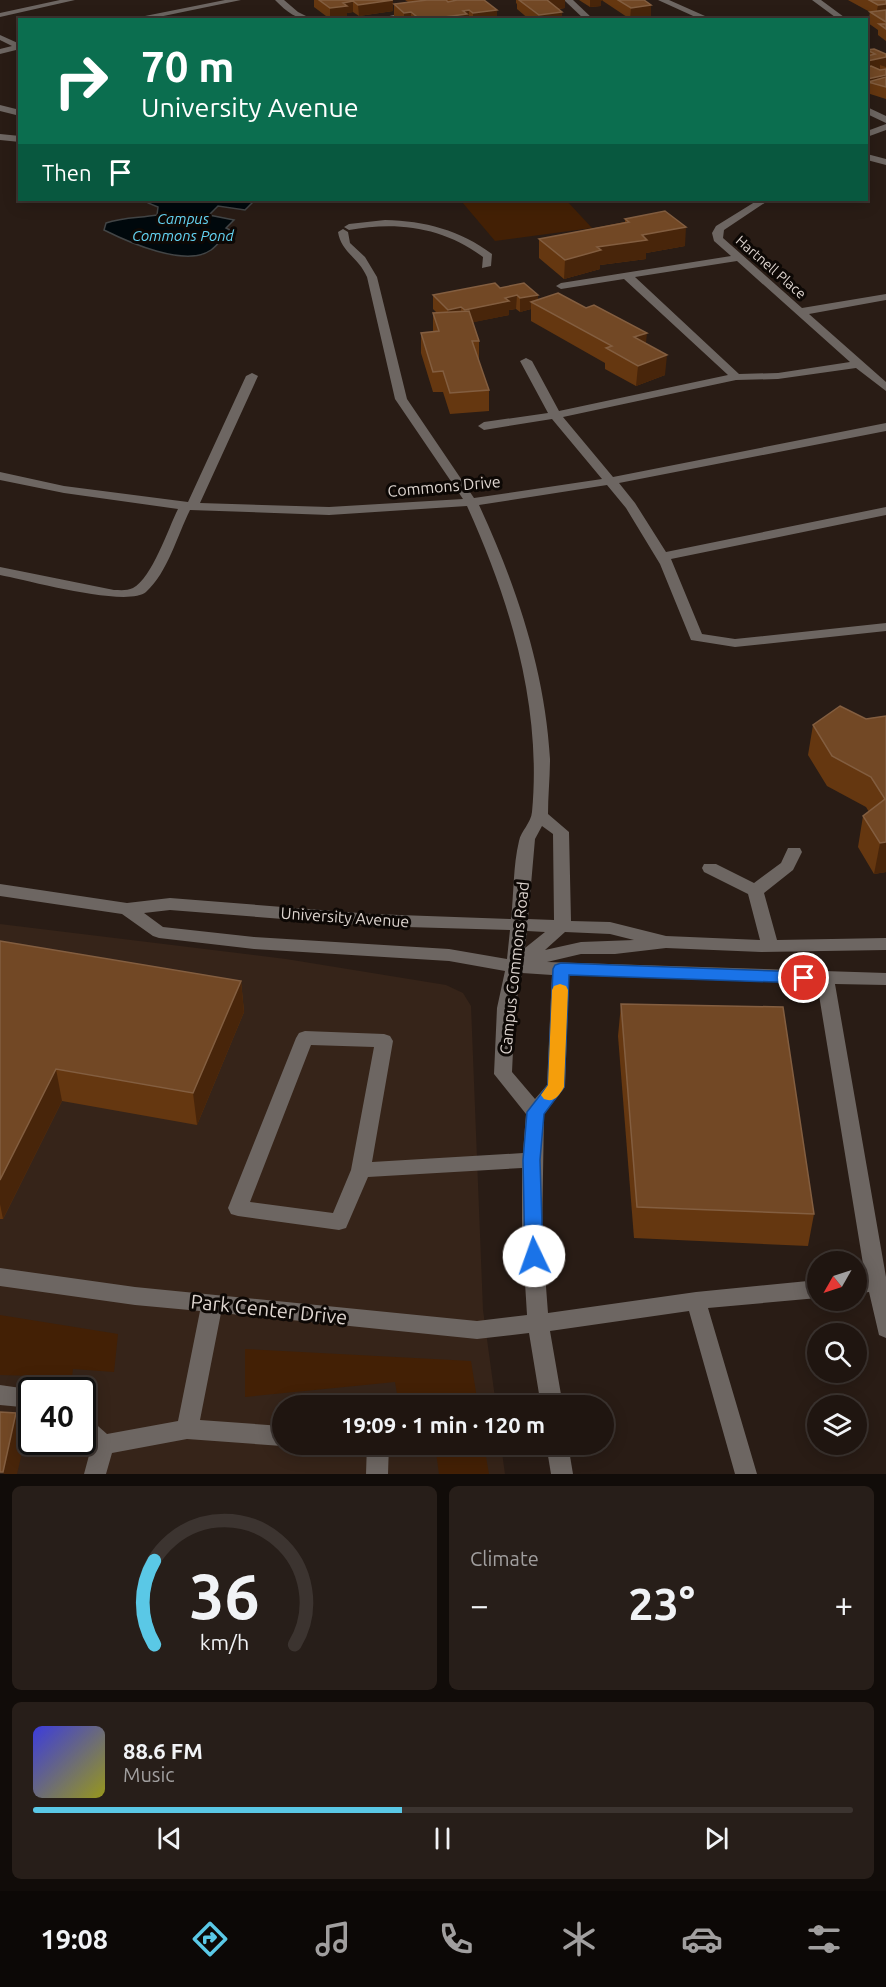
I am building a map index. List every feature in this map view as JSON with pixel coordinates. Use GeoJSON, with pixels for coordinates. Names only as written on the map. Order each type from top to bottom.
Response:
{"type":"FeatureCollection","features":[{"type":"Feature","properties":{"kind":"street"},"geometry":{"type":"LineString","coordinates":[[0,15],[50,2],[71,0]]}},
{"type":"Feature","properties":{"kind":"street"},"geometry":{"type":"LineString","coordinates":[[139,18],[237,0]]}},
{"type":"Feature","properties":{"kind":"street"},"geometry":{"type":"LineString","coordinates":[[279,0],[296,14],[305,18]]}},
{"type":"Feature","properties":{"kind":"street"},"geometry":{"type":"LineString","coordinates":[[568,0],[588,18]]}},
{"type":"Feature","properties":{"kind":"street"},"geometry":{"type":"LineString","coordinates":[[662,0],[705,18]]}},
{"type":"Feature","properties":{"kind":"street"},"geometry":{"type":"LineString","coordinates":[[816,0],[839,18]]}},
{"type":"Feature","properties":{"kind":"street"},"geometry":{"type":"LineString","coordinates":[[388,18],[428,11]]}},
{"type":"Feature","properties":{"kind":"street"},"geometry":{"type":"LineString","coordinates":[[0,37],[18,46]]}},
{"type":"Feature","properties":{"kind":"street"},"geometry":{"type":"LineString","coordinates":[[0,52],[18,46]]}},
{"type":"Feature","properties":{"kind":"street"},"geometry":{"type":"LineString","coordinates":[[1,109],[18,113]]}},
{"type":"Feature","properties":{"kind":"street"},"geometry":{"type":"LineString","coordinates":[[868,111],[886,120]]}},
{"type":"Feature","properties":{"kind":"street"},"geometry":{"type":"LineString","coordinates":[[868,134],[886,127]]}},
{"type":"Feature","properties":{"kind":"street"},"geometry":{"type":"LineString","coordinates":[[0,137],[18,139]]}},
{"type":"Feature","properties":{"kind":"street"},"geometry":{"type":"LineString","coordinates":[[868,157],[886,162]]}},
{"type":"Feature","properties":{"kind":"street","name":"Hartnell Place"},"geometry":{"type":"LineString","coordinates":[[762,201],[720,228],[717,233],[718,239],[886,388]]}},
{"type":"Feature","properties":{"kind":"street","name":"Campus Commons Road"},"geometry":{"type":"LineString","coordinates":[[486,266],[488,256],[474,244],[439,230],[371,222],[346,229],[345,244],[360,256],[375,281],[374,292],[401,399],[471,502],[499,563],[520,628],[532,681],[542,759],[540,816],[527,839],[515,966],[506,1008],[503,1074],[535,1112]]}},
{"type":"Feature","properties":{"kind":"street"},"geometry":{"type":"LineString","coordinates":[[561,286],[737,258]]}},
{"type":"Feature","properties":{"kind":"street"},"geometry":{"type":"LineString","coordinates":[[627,276],[736,377]]}},
{"type":"Feature","properties":{"kind":"street","name":"Hartnell Place"},"geometry":{"type":"LineString","coordinates":[[799,312],[886,297]]}},
{"type":"Feature","properties":{"kind":"street"},"geometry":{"type":"LineString","coordinates":[[526,361],[555,415],[631,506],[662,556],[696,637],[735,643],[886,627]]}},
{"type":"Feature","properties":{"kind":"street"},"geometry":{"type":"LineString","coordinates":[[484,426],[555,415],[736,377],[778,376],[858,364]]}},
{"type":"Feature","properties":{"kind":"street"},"geometry":{"type":"LineString","coordinates":[[0,571],[114,594],[132,593],[140,589],[189,505],[252,376]]}},
{"type":"Feature","properties":{"kind":"street","name":"Commons Drive"},"geometry":{"type":"LineString","coordinates":[[0,476],[78,492],[189,505],[328,510],[471,502],[526,495],[886,427]]}},
{"type":"Feature","properties":{"kind":"street"},"geometry":{"type":"LineString","coordinates":[[662,556],[881,512],[886,524]]}},
{"type":"Feature","properties":{"kind":"street"},"geometry":{"type":"LineString","coordinates":[[515,966],[563,925],[561,832],[540,816]]}},
{"type":"Feature","properties":{"kind":"street"},"geometry":{"type":"LineString","coordinates":[[754,891],[787,866],[794,852]]}},
{"type":"Feature","properties":{"kind":"street"},"geometry":{"type":"LineString","coordinates":[[710,868],[754,891],[760,904],[770,946]]}},
{"type":"Feature","properties":{"kind":"street","name":"University Avenue"},"geometry":{"type":"LineString","coordinates":[[0,890],[127,909],[170,904],[372,920],[610,928],[666,942]]}},
{"type":"Feature","properties":{"kind":"street","name":"University Avenue"},"geometry":{"type":"LineString","coordinates":[[127,909],[159,932],[254,943],[449,955],[515,966],[561,969],[886,978]]}},
{"type":"Feature","properties":{"kind":"street","name":"University Avenue"},"geometry":{"type":"LineString","coordinates":[[515,966],[571,950],[666,942],[770,946],[886,944]]}},
{"type":"Feature","properties":{"kind":"street"},"geometry":{"type":"LineString","coordinates":[[550,1395],[538,1324],[532,1234],[532,1160],[535,1112],[556,1087],[561,969]]}},
{"type":"Feature","properties":{"kind":"street"},"geometry":{"type":"LineString","coordinates":[[825,978],[862,1212],[865,1251]]}},
{"type":"Feature","properties":{"kind":"street"},"geometry":{"type":"LineString","coordinates":[[305,1038],[384,1041],[361,1170],[339,1222],[238,1208],[305,1038]]}},
{"type":"Feature","properties":{"kind":"street"},"geometry":{"type":"LineString","coordinates":[[361,1170],[532,1160]]}},
{"type":"Feature","properties":{"kind":"street","name":"Park Center Drive"},"geometry":{"type":"LineString","coordinates":[[0,1277],[135,1296],[477,1330],[538,1324],[696,1301],[807,1290]]}},
{"type":"Feature","properties":{"kind":"street"},"geometry":{"type":"LineString","coordinates":[[867,1284],[886,1329]]}},
{"type":"Feature","properties":{"kind":"street"},"geometry":{"type":"LineString","coordinates":[[696,1301],[746,1474]]}},
{"type":"Feature","properties":{"kind":"street"},"geometry":{"type":"LineString","coordinates":[[187,1429],[212,1304]]}},
{"type":"Feature","properties":{"kind":"street"},"geometry":{"type":"LineString","coordinates":[[0,1395],[18,1397]]}},
{"type":"Feature","properties":{"kind":"street"},"geometry":{"type":"LineString","coordinates":[[103,1445],[187,1429],[272,1435]]}},
{"type":"Feature","properties":{"kind":"street"},"geometry":{"type":"LineString","coordinates":[[96,1439],[103,1445]]}},
{"type":"Feature","properties":{"kind":"street"},"geometry":{"type":"LineString","coordinates":[[95,1474],[103,1445]]}},
{"type":"Feature","properties":{"kind":"street"},"geometry":{"type":"LineString","coordinates":[[377,1474],[378,1455]]}},
{"type":"Feature","properties":{"kind":"street"},"geometry":{"type":"LineString","coordinates":[[559,1455],[562,1474]]}},
{"type":"Feature","properties":{"kind":"shaded area"},"geometry":{"type":"Polygon","coordinates":[[[567,201],[592,228],[495,241],[462,202],[567,201]]]}},
{"type":"Feature","properties":{"kind":"shaded area"},"geometry":{"type":"Polygon","coordinates":[[[0,924],[286,959],[446,985],[463,993],[471,1006],[483,1310],[495,1395],[272,1395],[272,1455],[502,1455],[505,1474],[0,1474],[0,924]]]}},
{"type":"Feature","properties":{"kind":"shaded area"},"geometry":{"type":"Polygon","coordinates":[[[0,1315],[118,1334],[114,1372],[73,1369],[72,1377],[0,1375],[0,1315]]]}},
{"type":"Feature","properties":{"kind":"shaded area"},"geometry":{"type":"Polygon","coordinates":[[[245,1349],[471,1361],[476,1395],[397,1395],[395,1382],[245,1397],[245,1349]]]}},
{"type":"Feature","properties":{"kind":"shaded area"},"geometry":{"type":"Polygon","coordinates":[[[436,1455],[486,1455],[489,1474],[439,1474],[436,1455]]]}},
{"type":"Feature","properties":{"kind":"water","name":"Campus Commons Pond"},"geometry":{"type":"Polygon","coordinates":[[[147,201],[254,201],[245,210],[218,206],[209,215],[234,220],[226,228],[230,230],[211,250],[200,255],[187,256],[157,251],[104,230],[106,223],[112,221],[157,215],[158,207],[147,201]]]}},
{"type":"Feature","properties":{"kind":"building"},"geometry":{"type":"Polygon","coordinates":[[[319,0],[393,0],[358,5],[353,1],[343,3],[347,6],[330,8],[319,0]]]}},
{"type":"Feature","properties":{"kind":"building"},"geometry":{"type":"Polygon","coordinates":[[[427,0],[446,0],[448,2],[484,0],[497,10],[473,13],[469,10],[463,11],[467,14],[418,18],[411,12],[404,13],[394,4],[427,0]]]}},
{"type":"Feature","properties":{"kind":"building"},"geometry":{"type":"Polygon","coordinates":[[[519,0],[547,0],[562,12],[539,15],[519,0]]]}},
{"type":"Feature","properties":{"kind":"building"},"geometry":{"type":"Polygon","coordinates":[[[618,0],[644,0],[651,5],[631,8],[618,0]]]}},
{"type":"Feature","properties":{"kind":"building"},"geometry":{"type":"Polygon","coordinates":[[[869,0],[886,0],[886,4],[878,5],[869,0]]]}},
{"type":"Feature","properties":{"kind":"building"},"geometry":{"type":"Polygon","coordinates":[[[886,10],[886,22],[870,12],[886,10]]]}},
{"type":"Feature","properties":{"kind":"building"},"geometry":{"type":"Polygon","coordinates":[[[874,49],[886,54],[886,57],[868,61],[868,56],[875,54],[868,50],[874,49]]]}},
{"type":"Feature","properties":{"kind":"building"},"geometry":{"type":"Polygon","coordinates":[[[868,67],[886,69],[886,75],[868,79],[868,67]]]}},
{"type":"Feature","properties":{"kind":"building"},"geometry":{"type":"Polygon","coordinates":[[[886,77],[886,87],[868,82],[886,77]]]}},
{"type":"Feature","properties":{"kind":"building"},"geometry":{"type":"Polygon","coordinates":[[[665,211],[686,227],[642,235],[647,240],[597,247],[601,250],[565,260],[539,239],[629,222],[625,219],[665,211]]]}},
{"type":"Feature","properties":{"kind":"building"},"geometry":{"type":"Polygon","coordinates":[[[495,283],[500,288],[524,283],[538,295],[520,298],[517,295],[505,298],[509,301],[465,310],[461,307],[448,310],[433,295],[495,283]]]}},
{"type":"Feature","properties":{"kind":"building"},"geometry":{"type":"Polygon","coordinates":[[[558,293],[586,308],[594,305],[647,333],[634,337],[667,355],[638,366],[606,348],[612,346],[531,302],[558,293]]]}},
{"type":"Feature","properties":{"kind":"building"},"geometry":{"type":"Polygon","coordinates":[[[469,311],[479,341],[472,341],[489,390],[450,393],[443,371],[433,372],[421,333],[439,331],[433,313],[469,311]]]}},
{"type":"Feature","properties":{"kind":"building"},"geometry":{"type":"Polygon","coordinates":[[[840,706],[866,719],[886,716],[886,842],[880,843],[863,816],[885,799],[871,777],[832,756],[813,725],[840,706]]]}},
{"type":"Feature","properties":{"kind":"building"},"geometry":{"type":"Polygon","coordinates":[[[0,941],[241,981],[193,1093],[56,1069],[0,1180],[0,941]]]}},
{"type":"Feature","properties":{"kind":"building"},"geometry":{"type":"Polygon","coordinates":[[[621,1004],[783,1007],[814,1214],[637,1207],[621,1004]]]}},
{"type":"Feature","properties":{"kind":"building"},"geometry":{"type":"Polygon","coordinates":[[[0,1412],[16,1413],[3,1472],[0,1472],[0,1412]]]}},
{"type":"Feature","properties":{"kind":"slow traffic"},"geometry":{"type":"LineString","coordinates":[[549,1095],[556,1087],[560,990]]}},
{"type":"Feature","properties":{"kind":"route"},"geometry":{"type":"LineString","coordinates":[[534,1256],[532,1160],[535,1112],[556,1087],[561,969],[804,978]]}}]}
